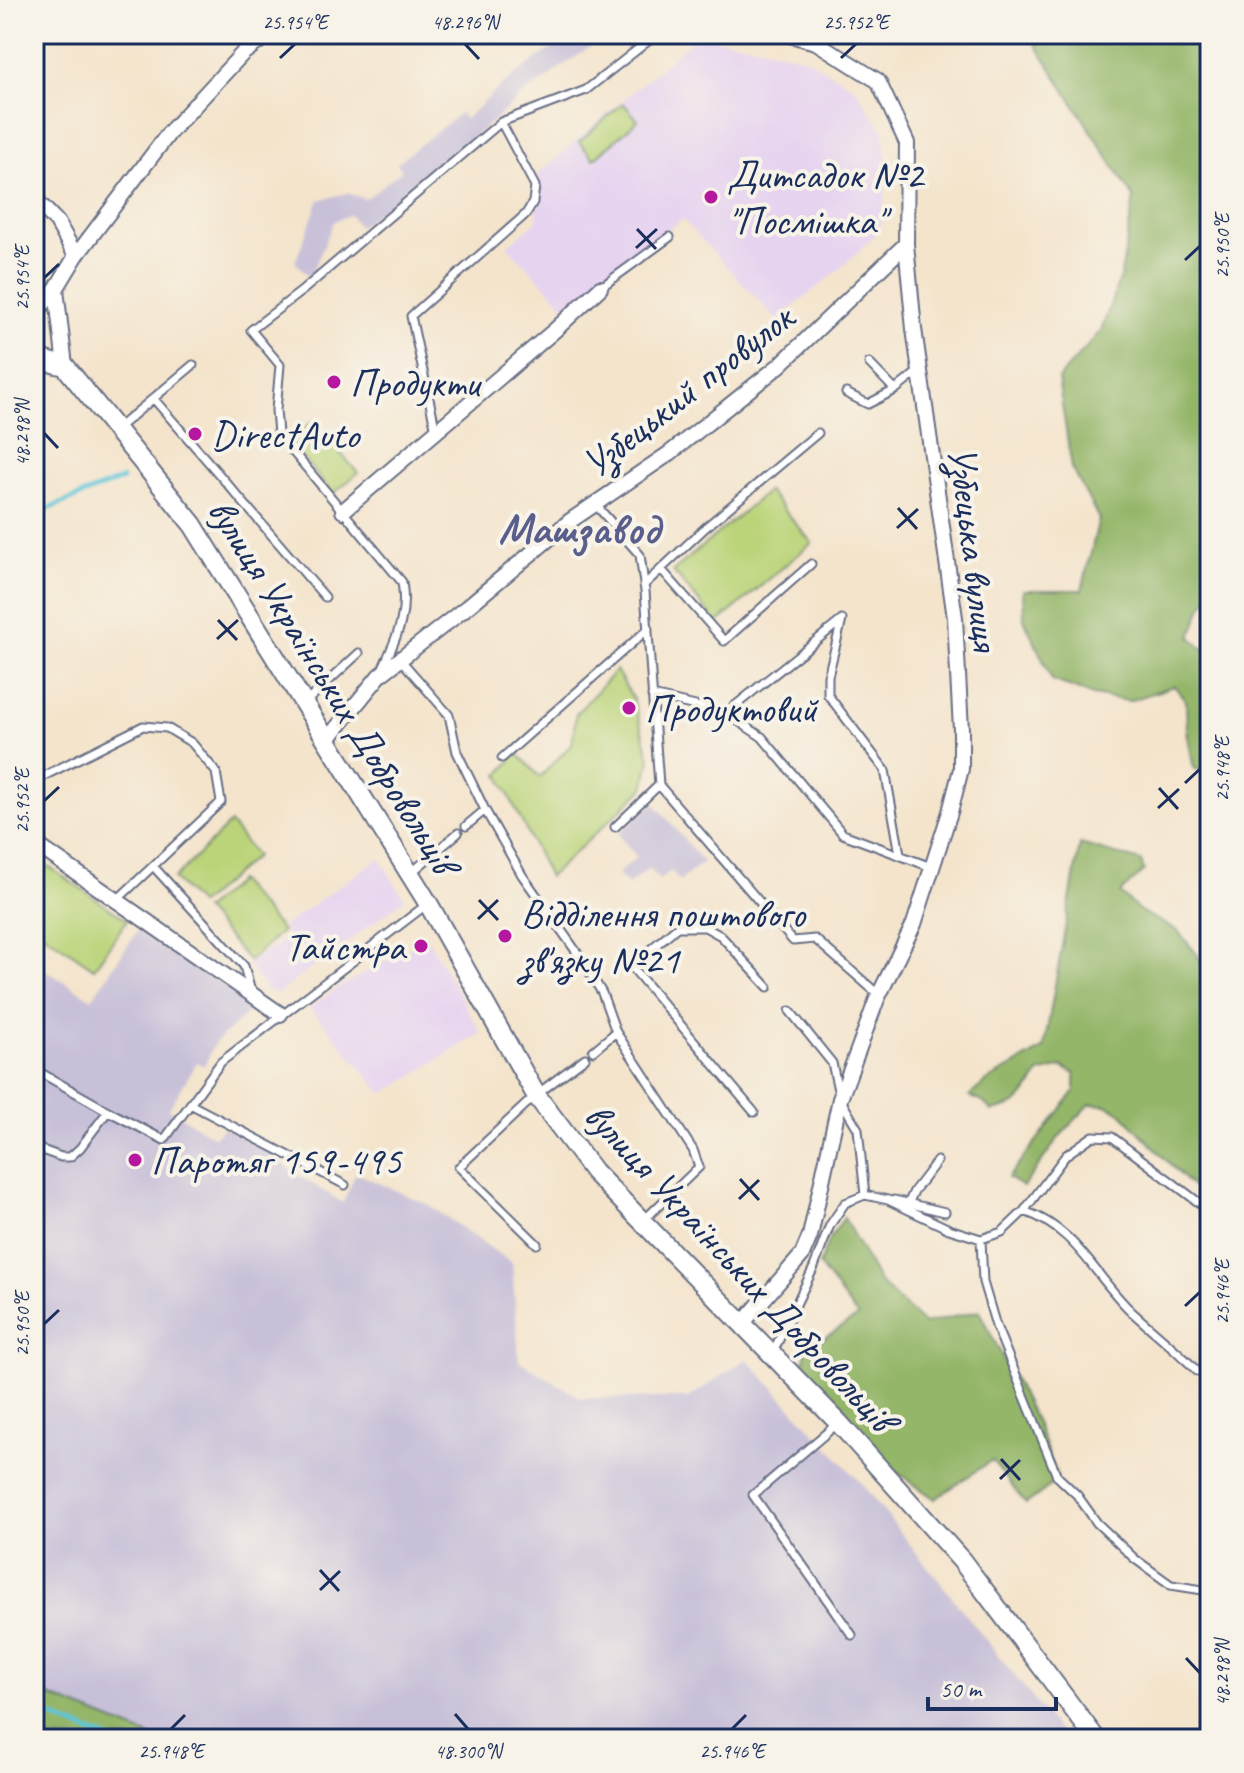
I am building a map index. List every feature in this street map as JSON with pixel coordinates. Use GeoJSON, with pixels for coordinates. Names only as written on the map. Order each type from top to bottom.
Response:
{"type":"FeatureCollection","features":[{"type":"Feature","properties":{"kind":"street"},"geometry":{"type":"LineString","coordinates":[[34,315],[169,133],[243,53],[269,34]]}},
{"type":"Feature","properties":{"kind":"street","name":"Узбецька вулиця"},"geometry":{"type":"LineString","coordinates":[[742,1324],[802,1255],[810,1236],[840,1099],[879,995],[914,924],[961,769],[955,618],[919,371],[906,244],[907,143],[878,81],[816,42],[787,34]]}},
{"type":"Feature","properties":{"kind":"street"},"geometry":{"type":"LineString","coordinates":[[34,198],[57,222],[76,256]]}},
{"type":"Feature","properties":{"kind":"street","name":"Узбецький провулок"},"geometry":{"type":"LineString","coordinates":[[327,740],[380,675],[595,504],[670,453],[780,365],[906,244]]}},
{"type":"Feature","properties":{"kind":"street"},"geometry":{"type":"LineString","coordinates":[[343,511],[600,288]]}},
{"type":"Feature","properties":{"kind":"street"},"geometry":{"type":"LineString","coordinates":[[34,358],[65,366],[56,289]]}},
{"type":"Feature","properties":{"kind":"street","name":"вулиця Українських Добровольців"},"geometry":{"type":"LineString","coordinates":[[65,366],[193,525],[410,873],[536,1095],[594,1172],[839,1423],[962,1561],[1096,1739]]}},
{"type":"Feature","properties":{"kind":"street"},"geometry":{"type":"LineString","coordinates":[[34,843],[280,1014]]}},
{"type":"Feature","properties":{"kind":"lane"},"geometry":{"type":"LineString","coordinates":[[380,675],[399,633],[405,604],[402,582],[278,434],[276,410],[280,365],[251,330],[303,290],[501,122],[586,90],[657,34]]}},
{"type":"Feature","properties":{"kind":"lane"},"geometry":{"type":"LineString","coordinates":[[436,431],[411,316],[526,214],[533,202],[535,186],[501,122]]}},
{"type":"Feature","properties":{"kind":"lane"},"geometry":{"type":"LineString","coordinates":[[600,288],[670,237]]}},
{"type":"Feature","properties":{"kind":"lane"},"geometry":{"type":"LineString","coordinates":[[869,363],[895,390]]}},
{"type":"Feature","properties":{"kind":"lane"},"geometry":{"type":"LineString","coordinates":[[116,429],[193,365]]}},
{"type":"Feature","properties":{"kind":"lane"},"geometry":{"type":"LineString","coordinates":[[846,393],[868,404],[895,390],[919,371]]}},
{"type":"Feature","properties":{"kind":"lane"},"geometry":{"type":"LineString","coordinates":[[153,398],[325,597]]}},
{"type":"Feature","properties":{"kind":"lane"},"geometry":{"type":"LineString","coordinates":[[644,585],[718,517],[818,433]]}},
{"type":"Feature","properties":{"kind":"lane"},"geometry":{"type":"LineString","coordinates":[[595,504],[640,555],[659,785],[793,941],[815,939],[879,995]]}},
{"type":"Feature","properties":{"kind":"lane"},"geometry":{"type":"LineString","coordinates":[[661,569],[724,641],[811,564]]}},
{"type":"Feature","properties":{"kind":"lane"},"geometry":{"type":"LineString","coordinates":[[726,713],[842,620],[828,676],[828,695],[885,770],[900,854]]}},
{"type":"Feature","properties":{"kind":"lane"},"geometry":{"type":"LineString","coordinates":[[502,758],[648,629]]}},
{"type":"Feature","properties":{"kind":"lane"},"geometry":{"type":"LineString","coordinates":[[304,703],[359,653]]}},
{"type":"Feature","properties":{"kind":"lane"},"geometry":{"type":"LineString","coordinates":[[400,659],[449,715],[457,752],[485,810],[522,875],[583,961],[602,993],[616,1032],[680,1129],[699,1167],[642,1222]]}},
{"type":"Feature","properties":{"kind":"lane"},"geometry":{"type":"LineString","coordinates":[[652,696],[726,713],[762,737],[843,834],[931,867]]}},
{"type":"Feature","properties":{"kind":"lane"},"geometry":{"type":"LineString","coordinates":[[34,781],[143,726],[167,728],[192,743],[216,772],[221,802],[117,901]]}},
{"type":"Feature","properties":{"kind":"lane"},"geometry":{"type":"LineString","coordinates":[[615,827],[659,785]]}},
{"type":"Feature","properties":{"kind":"lane"},"geometry":{"type":"LineString","coordinates":[[466,826],[485,810]]}},
{"type":"Feature","properties":{"kind":"lane"},"geometry":{"type":"LineString","coordinates":[[410,873],[458,833]]}},
{"type":"Feature","properties":{"kind":"lane"},"geometry":{"type":"LineString","coordinates":[[153,866],[244,966],[251,995]]}},
{"type":"Feature","properties":{"kind":"lane"},"geometry":{"type":"LineString","coordinates":[[34,1069],[164,1140],[221,1062],[428,903]]}},
{"type":"Feature","properties":{"kind":"lane"},"geometry":{"type":"LineString","coordinates":[[754,1112],[631,966],[677,927],[705,927],[721,936],[768,987]]}},
{"type":"Feature","properties":{"kind":"lane"},"geometry":{"type":"LineString","coordinates":[[790,1011],[832,1063],[840,1099],[858,1129],[865,1195]]}},
{"type":"Feature","properties":{"kind":"lane"},"geometry":{"type":"LineString","coordinates":[[593,1051],[616,1032]]}},
{"type":"Feature","properties":{"kind":"lane"},"geometry":{"type":"LineString","coordinates":[[537,1244],[459,1167],[536,1095],[585,1058]]}},
{"type":"Feature","properties":{"kind":"lane"},"geometry":{"type":"LineString","coordinates":[[190,1104],[345,1185]]}},
{"type":"Feature","properties":{"kind":"lane"},"geometry":{"type":"LineString","coordinates":[[34,1147],[61,1157],[70,1157],[108,1111]]}},
{"type":"Feature","properties":{"kind":"lane"},"geometry":{"type":"LineString","coordinates":[[888,1200],[949,1229],[981,1239],[1002,1232],[1024,1211],[1066,1155],[1093,1136],[1112,1137],[1210,1211]]}},
{"type":"Feature","properties":{"kind":"lane"},"geometry":{"type":"LineString","coordinates":[[909,1202],[937,1161]]}},
{"type":"Feature","properties":{"kind":"lane"},"geometry":{"type":"LineString","coordinates":[[772,1353],[836,1214],[845,1203],[865,1195],[945,1212]]}},
{"type":"Feature","properties":{"kind":"lane"},"geometry":{"type":"LineString","coordinates":[[1024,1211],[1042,1218],[1075,1243],[1132,1312],[1197,1371]]}},
{"type":"Feature","properties":{"kind":"lane"},"geometry":{"type":"LineString","coordinates":[[981,1239],[983,1282],[996,1326],[1057,1476],[1077,1495],[1097,1523],[1135,1559],[1171,1585],[1203,1590],[1210,1588]]}},
{"type":"Feature","properties":{"kind":"lane"},"geometry":{"type":"LineString","coordinates":[[839,1423],[753,1495],[852,1635]]}},
{"type":"Feature","properties":{"kind":"shaded area"},"geometry":{"type":"Polygon","coordinates":[[[572,34],[608,34],[521,96],[478,134],[359,227],[350,215],[334,221],[310,278],[295,262],[319,200],[347,193],[366,199],[402,170],[397,163],[460,113],[465,119],[509,79],[572,34]]]}},
{"type":"Feature","properties":{"kind":"shaded area","name":"Дитсадок №2 \"Посмішка\""},"geometry":{"type":"Polygon","coordinates":[[[697,36],[805,58],[855,88],[884,132],[888,175],[880,230],[842,267],[777,320],[682,219],[566,307],[507,246],[537,221],[538,174],[697,36]]]}},
{"type":"Feature","properties":{"kind":"shaded area"},"geometry":{"type":"Polygon","coordinates":[[[654,803],[703,862],[680,881],[671,871],[659,880],[649,868],[628,885],[618,874],[637,857],[618,834],[654,803]]]}},
{"type":"Feature","properties":{"kind":"shaded area"},"geometry":{"type":"Polygon","coordinates":[[[379,858],[405,899],[277,994],[266,989],[247,964],[287,937],[282,927],[379,858]]]}},
{"type":"Feature","properties":{"kind":"shaded area"},"geometry":{"type":"Polygon","coordinates":[[[140,927],[248,1002],[248,1012],[215,1043],[204,1066],[197,1062],[169,1109],[214,1137],[224,1127],[273,1154],[291,1171],[343,1203],[356,1173],[429,1205],[512,1263],[519,1361],[581,1398],[688,1398],[747,1359],[861,1483],[1065,1739],[159,1739],[34,1690],[34,963],[92,999],[140,927]]]}},
{"type":"Feature","properties":{"kind":"shaded area"},"geometry":{"type":"Polygon","coordinates":[[[427,938],[481,1033],[383,1094],[310,1008],[339,987],[427,938]]]}},
{"type":"Feature","properties":{"kind":"green space"},"geometry":{"type":"Polygon","coordinates":[[[1029,34],[1210,34],[1210,596],[1201,609],[1191,637],[1210,655],[1210,766],[1207,770],[1194,769],[1187,731],[1186,701],[1174,686],[1129,701],[1093,695],[1052,680],[1024,619],[1023,590],[1082,590],[1099,519],[1072,468],[1058,379],[1101,331],[1121,275],[1134,198],[1029,34]]]}},
{"type":"Feature","properties":{"kind":"green space"},"geometry":{"type":"Polygon","coordinates":[[[623,103],[638,120],[594,159],[579,142],[623,103]]]}},
{"type":"Feature","properties":{"kind":"green space"},"geometry":{"type":"Polygon","coordinates":[[[313,421],[358,473],[333,494],[289,442],[313,421]]]}},
{"type":"Feature","properties":{"kind":"green space"},"geometry":{"type":"Polygon","coordinates":[[[768,491],[812,543],[717,623],[673,571],[768,491]]]}},
{"type":"Feature","properties":{"kind":"green space"},"geometry":{"type":"Polygon","coordinates":[[[616,670],[633,699],[650,758],[644,788],[549,877],[499,775],[517,753],[540,777],[572,744],[576,714],[616,670]]]}},
{"type":"Feature","properties":{"kind":"green space"},"geometry":{"type":"Polygon","coordinates":[[[230,823],[256,856],[199,905],[174,879],[230,823]]]}},
{"type":"Feature","properties":{"kind":"green space"},"geometry":{"type":"Polygon","coordinates":[[[1080,844],[1141,861],[1144,871],[1120,893],[1140,911],[1178,931],[1197,954],[1210,978],[1210,1195],[1191,1186],[1120,1112],[1106,1105],[1090,1104],[1060,1136],[1023,1187],[1008,1178],[1075,1091],[1075,1074],[1062,1067],[1039,1073],[1021,1099],[992,1111],[983,1102],[969,1096],[987,1081],[1044,1048],[1080,844]]]}},
{"type":"Feature","properties":{"kind":"green space"},"geometry":{"type":"Polygon","coordinates":[[[36,858],[127,920],[94,968],[34,927],[36,858]]]}},
{"type":"Feature","properties":{"kind":"green space"},"geometry":{"type":"Polygon","coordinates":[[[238,881],[282,931],[249,961],[204,910],[238,881]]]}},
{"type":"Feature","properties":{"kind":"green space"},"geometry":{"type":"Polygon","coordinates":[[[844,1218],[879,1282],[924,1324],[979,1311],[1035,1420],[1057,1476],[1050,1486],[1026,1504],[992,1460],[935,1499],[891,1468],[802,1376],[806,1349],[858,1317],[819,1265],[829,1239],[844,1218]]]}},
{"type":"Feature","properties":{"kind":"green space"},"geometry":{"type":"Polygon","coordinates":[[[34,1690],[157,1739],[51,1739],[34,1732],[34,1690]]]}},
{"type":"Feature","properties":{"kind":"waterway"},"geometry":{"type":"LineString","coordinates":[[34,510],[45,510],[122,479]]}},
{"type":"Feature","properties":{"kind":"waterway"},"geometry":{"type":"LineString","coordinates":[[34,1710],[109,1739]]}},
{"type":"Feature","properties":{"kind":"place","name":"Дитсадок №2 \"Посмішка\""},"geometry":{"type":"Point","coordinates":[711,197]}},
{"type":"Feature","properties":{"kind":"place","name":"Продукти"},"geometry":{"type":"Point","coordinates":[334,382]}},
{"type":"Feature","properties":{"kind":"place","name":"DirectAuto"},"geometry":{"type":"Point","coordinates":[195,434]}},
{"type":"Feature","properties":{"kind":"place","name":"Продуктовий"},"geometry":{"type":"Point","coordinates":[629,708]}},
{"type":"Feature","properties":{"kind":"place","name":"Відділення поштового зв'язку №21"},"geometry":{"type":"Point","coordinates":[505,936]}},
{"type":"Feature","properties":{"kind":"place","name":"Тайстра"},"geometry":{"type":"Point","coordinates":[421,946]}},
{"type":"Feature","properties":{"kind":"place","name":"Паротяг 159-495"},"geometry":{"type":"Point","coordinates":[135,1160]}},
{"type":"Feature","properties":{"kind":"district","name":"Машзавод"},"geometry":{"type":"Point","coordinates":[579,528]}}]}
